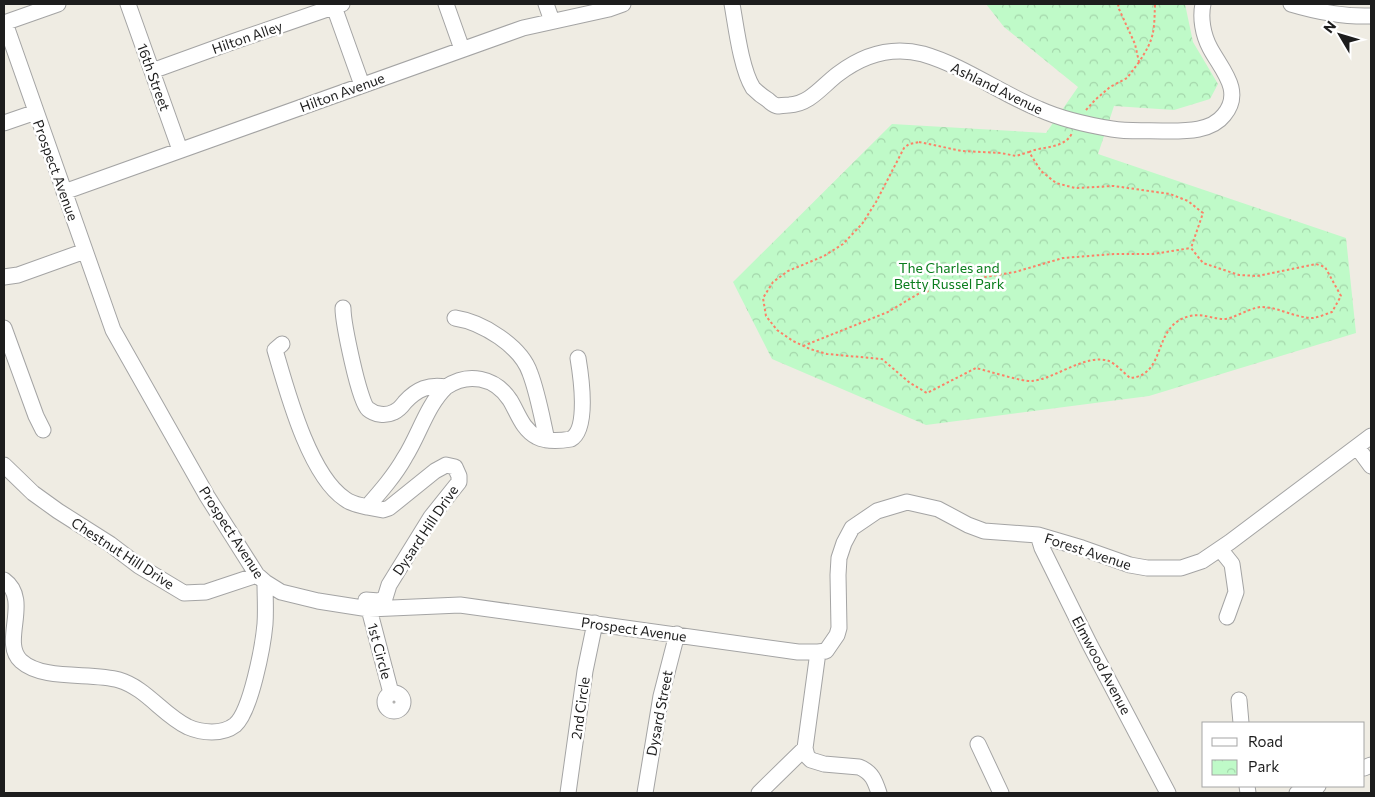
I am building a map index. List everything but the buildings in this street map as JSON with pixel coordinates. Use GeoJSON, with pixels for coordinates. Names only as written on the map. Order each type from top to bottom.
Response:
{"type":"FeatureCollection","features":[{"type":"Feature","properties":{"kind":"street"},"geometry":{"type":"LineString","coordinates":[[4,23],[58,4]]}},
{"type":"Feature","properties":{"kind":"street","name":"16th Street"},"geometry":{"type":"LineString","coordinates":[[128,4],[180,150]]}},
{"type":"Feature","properties":{"kind":"street"},"geometry":{"type":"LineString","coordinates":[[446,4],[462,49]]}},
{"type":"Feature","properties":{"kind":"street"},"geometry":{"type":"LineString","coordinates":[[546,4],[552,20]]}},
{"type":"Feature","properties":{"kind":"street","name":"Hilton Avenue"},"geometry":{"type":"LineString","coordinates":[[64,192],[523,28],[624,4]]}},
{"type":"Feature","properties":{"kind":"street","name":"Ashland Avenue"},"geometry":{"type":"LineString","coordinates":[[732,4],[747,74],[754,88],[777,106],[796,105],[810,99],[838,74],[875,54],[890,51],[906,52],[923,54],[951,65],[1038,109],[1054,115],[1113,129],[1175,131],[1198,130],[1214,124],[1224,116],[1232,104],[1231,88],[1224,70],[1210,48],[1204,33],[1203,4]]}},
{"type":"Feature","properties":{"kind":"street"},"geometry":{"type":"LineString","coordinates":[[1291,4],[1337,15],[1371,16]]}},
{"type":"Feature","properties":{"kind":"street"},"geometry":{"type":"LineString","coordinates":[[336,5],[362,85]]}},
{"type":"Feature","properties":{"kind":"street","name":"Hilton Alley"},"geometry":{"type":"LineString","coordinates":[[152,72],[336,5]]}},
{"type":"Feature","properties":{"kind":"street","name":"Prospect Avenue"},"geometry":{"type":"LineString","coordinates":[[4,23],[113,330],[208,496],[261,579],[280,592],[318,601],[369,609],[460,605],[798,652],[818,652]]}},
{"type":"Feature","properties":{"kind":"street"},"geometry":{"type":"LineString","coordinates":[[4,123],[36,112]]}},
{"type":"Feature","properties":{"kind":"street"},"geometry":{"type":"LineString","coordinates":[[4,278],[18,275],[85,251]]}},
{"type":"Feature","properties":{"kind":"street"},"geometry":{"type":"LineString","coordinates":[[343,308],[348,340],[361,396],[368,409],[377,414],[393,413],[424,387],[435,385],[446,387]]}},
{"type":"Feature","properties":{"kind":"street"},"geometry":{"type":"LineString","coordinates":[[455,318],[496,334],[522,358],[530,372],[547,440]]}},
{"type":"Feature","properties":{"kind":"street"},"geometry":{"type":"LineString","coordinates":[[4,328],[36,416],[43,430]]}},
{"type":"Feature","properties":{"kind":"street","name":"Dysard Hill Drive"},"geometry":{"type":"LineString","coordinates":[[282,344],[275,350],[298,422],[325,480],[343,499],[383,510],[435,471],[446,465],[455,467],[459,476],[459,482],[431,517],[389,584],[385,598],[379,601],[357,599],[318,601]]}},
{"type":"Feature","properties":{"kind":"street"},"geometry":{"type":"LineString","coordinates":[[367,506],[390,479],[405,457],[440,393],[459,379],[478,378],[486,380],[500,389],[509,399],[518,417],[528,430],[537,437],[547,440],[571,439],[574,437],[578,432],[582,400],[578,358]]}},
{"type":"Feature","properties":{"kind":"street","name":"Forest Avenue"},"geometry":{"type":"LineString","coordinates":[[818,652],[826,651],[837,635],[839,628],[838,574],[839,558],[844,543],[852,528],[877,511],[907,502],[938,510],[984,531],[1038,535],[1130,565],[1147,568],[1181,568],[1202,561],[1371,436]]}},
{"type":"Feature","properties":{"kind":"street"},"geometry":{"type":"LineString","coordinates":[[1357,447],[1371,466]]}},
{"type":"Feature","properties":{"kind":"street","name":"Chestnut Hill Drive"},"geometry":{"type":"LineString","coordinates":[[4,465],[33,493],[58,511],[110,544],[139,566],[184,593],[206,592],[261,579]]}},
{"type":"Feature","properties":{"kind":"street","name":"Elmwood Avenue"},"geometry":{"type":"LineString","coordinates":[[1038,535],[1042,548],[1085,634],[1168,793]]}},
{"type":"Feature","properties":{"kind":"street"},"geometry":{"type":"LineString","coordinates":[[1220,548],[1232,564],[1236,592],[1227,617]]}},
{"type":"Feature","properties":{"kind":"street"},"geometry":{"type":"LineString","coordinates":[[4,580],[9,584],[14,596],[17,614],[13,639],[14,650],[22,662],[33,668],[54,674],[80,674],[120,680],[135,687],[186,726],[196,730],[211,732],[224,730],[236,724],[252,691],[264,629],[261,579]]}},
{"type":"Feature","properties":{"kind":"street","name":"1st Circle"},"geometry":{"type":"LineString","coordinates":[[369,609],[392,693]]}},
{"type":"Feature","properties":{"kind":"street","name":"2nd Circle"},"geometry":{"type":"LineString","coordinates":[[568,793],[585,671],[596,623]]}},
{"type":"Feature","properties":{"kind":"street","name":"Dysard Street"},"geometry":{"type":"LineString","coordinates":[[645,793],[661,696],[677,634]]}},
{"type":"Feature","properties":{"kind":"street"},"geometry":{"type":"LineString","coordinates":[[818,652],[805,748],[807,756],[815,762],[859,767],[866,770],[871,774],[879,793]]}},
{"type":"Feature","properties":{"kind":"street"},"geometry":{"type":"LineString","coordinates":[[1239,700],[1241,722]]}},
{"type":"Feature","properties":{"kind":"street"},"geometry":{"type":"LineString","coordinates":[[978,744],[1001,793]]}},
{"type":"Feature","properties":{"kind":"street"},"geometry":{"type":"LineString","coordinates":[[759,793],[805,748]]}},
{"type":"Feature","properties":{"kind":"street"},"geometry":{"type":"LineString","coordinates":[[1297,793],[1315,787]]}},
{"type":"Feature","properties":{"kind":"path"},"geometry":{"type":"LineString","coordinates":[[1118,4],[1135,44],[1139,62],[1150,46],[1154,33],[1155,4]]}},
{"type":"Feature","properties":{"kind":"path"},"geometry":{"type":"LineString","coordinates":[[919,142],[962,151],[1016,156],[1029,152],[1041,171],[1056,183],[1075,188],[1114,186],[1170,194],[1188,201],[1203,214],[1191,248],[1203,262],[1239,275],[1257,276],[1316,264],[1325,266],[1341,296],[1332,312],[1315,318],[1296,316],[1279,310],[1260,307],[1226,320],[1208,316],[1190,316],[1173,324],[1162,340],[1157,358],[1147,373],[1138,377],[1130,378],[1110,361],[1082,363],[1048,378],[1030,382],[976,368],[927,393],[910,383],[882,359],[827,354],[803,346],[777,330],[766,316],[763,298],[774,282],[788,271],[824,256],[843,244],[862,224],[876,202],[904,148],[909,144],[919,142]]}},
{"type":"Feature","properties":{"kind":"path"},"geometry":{"type":"LineString","coordinates":[[803,346],[888,312],[918,294],[967,280],[1015,272],[1063,258],[1114,254],[1153,254],[1191,248]]}},
{"type":"Feature","properties":{"kind":"green space","name":"The Charles and Betty Russel Park"},"geometry":{"type":"Polygon","coordinates":[[[986,4],[1185,4],[1193,42],[1218,84],[1210,99],[1174,110],[1114,106],[1098,154],[1346,238],[1356,333],[1149,396],[926,425],[772,359],[733,282],[892,124],[1046,133],[1078,87],[1004,27],[986,4]]]}}]}
